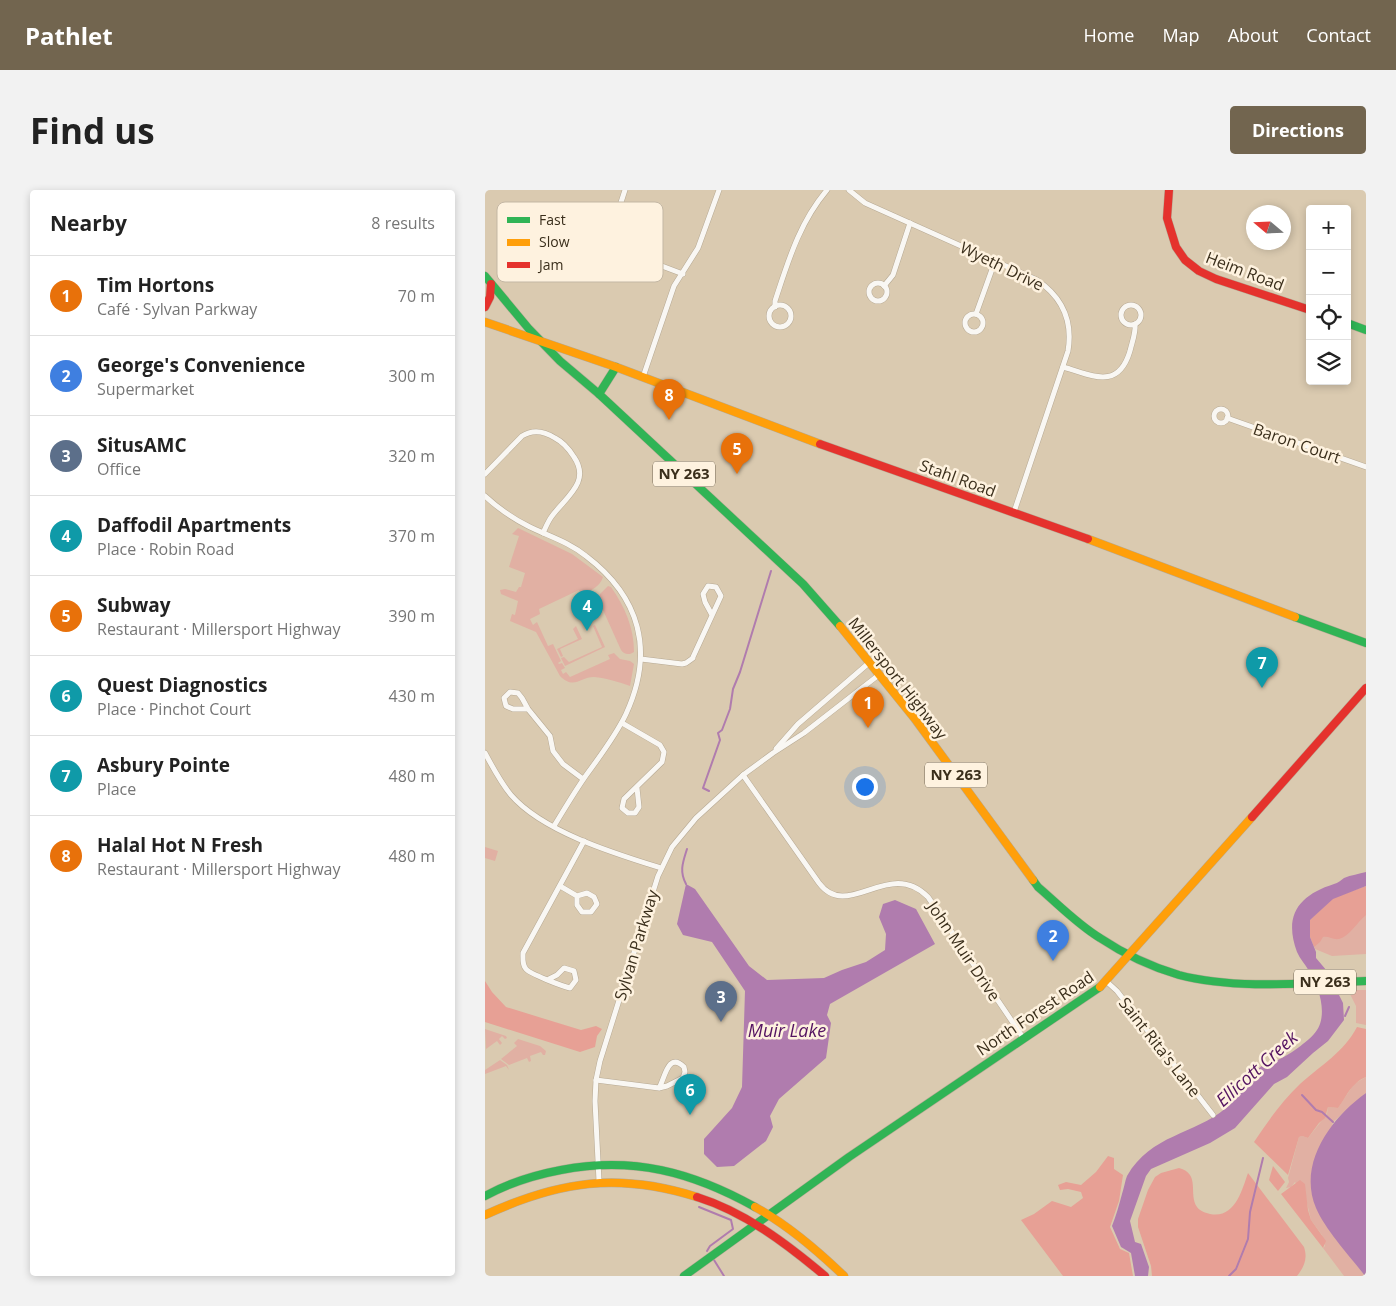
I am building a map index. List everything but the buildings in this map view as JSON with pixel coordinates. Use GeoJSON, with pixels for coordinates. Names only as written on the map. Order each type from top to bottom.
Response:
{"type":"FeatureCollection","features":[{"type":"Feature","properties":{"kind":"street"},"geometry":{"type":"LineString","coordinates":[[621,202],[625,190]]}},
{"type":"Feature","properties":{"kind":"street"},"geometry":{"type":"LineString","coordinates":[[643,377],[674,286],[697,248],[719,190]]}},
{"type":"Feature","properties":{"kind":"street"},"geometry":{"type":"LineString","coordinates":[[775,307],[786,307],[790,313],[790,320],[783,327],[776,326],[771,322],[771,312],[775,307],[775,301],[799,232],[813,207],[827,190]]}},
{"type":"Feature","properties":{"kind":"street","name":"Wyeth Drive"},"geometry":{"type":"LineString","coordinates":[[849,190],[865,203],[1037,280],[1057,298],[1067,315],[1070,333],[1068,351],[1014,512]]}},
{"type":"Feature","properties":{"kind":"street","name":"Heim Road"},"geometry":{"type":"LineString","coordinates":[[1169,190],[1167,218],[1176,247],[1185,260],[1199,271],[1216,279],[1306,309]]}},
{"type":"Feature","properties":{"kind":"street"},"geometry":{"type":"LineString","coordinates":[[884,286],[893,275],[910,223]]}},
{"type":"Feature","properties":{"kind":"street"},"geometry":{"type":"LineString","coordinates":[[976,314],[995,261]]}},
{"type":"Feature","properties":{"kind":"street"},"geometry":{"type":"LineString","coordinates":[[663,266],[683,274]]}},
{"type":"Feature","properties":{"kind":"street","name":"Millersport Highway"},"geometry":{"type":"LineString","coordinates":[[485,276],[540,342],[599,394],[803,584],[880,674],[921,727],[1037,887],[1099,938],[1130,955],[1181,975],[1259,984],[1365,981]]}},
{"type":"Feature","properties":{"kind":"street"},"geometry":{"type":"LineString","coordinates":[[485,307],[490,297],[491,284]]}},
{"type":"Feature","properties":{"kind":"street"},"geometry":{"type":"LineString","coordinates":[[1128,305],[1135,305],[1141,313],[1140,320],[1135,324],[1128,325],[1121,318],[1123,309],[1128,305]]}},
{"type":"Feature","properties":{"kind":"street","name":"Stahl Road"},"geometry":{"type":"LineString","coordinates":[[485,322],[616,367],[799,436],[1014,512],[1366,643]]}},
{"type":"Feature","properties":{"kind":"street"},"geometry":{"type":"LineString","coordinates":[[1063,366],[1099,378],[1111,377],[1125,366],[1135,324]]}},
{"type":"Feature","properties":{"kind":"street"},"geometry":{"type":"LineString","coordinates":[[1351,324],[1366,330]]}},
{"type":"Feature","properties":{"kind":"street"},"geometry":{"type":"LineString","coordinates":[[599,394],[616,367]]}},
{"type":"Feature","properties":{"kind":"street","name":"Baron Court"},"geometry":{"type":"LineString","coordinates":[[1227,418],[1366,467]]}},
{"type":"Feature","properties":{"kind":"street"},"geometry":{"type":"LineString","coordinates":[[485,474],[522,436],[529,432],[543,432],[563,444],[577,462],[580,477],[577,486],[552,516],[543,533]]}},
{"type":"Feature","properties":{"kind":"street"},"geometry":{"type":"LineString","coordinates":[[485,496],[511,516],[562,541],[586,556],[611,578],[623,592],[637,626],[641,659],[635,689],[622,722],[554,826]]}},
{"type":"Feature","properties":{"kind":"street"},"geometry":{"type":"LineString","coordinates":[[641,659],[682,664],[689,662],[693,658],[713,615],[721,596],[716,587],[707,586],[703,594],[705,602],[713,615]]}},
{"type":"Feature","properties":{"kind":"street","name":"Sylvan Parkway"},"geometry":{"type":"LineString","coordinates":[[773,753],[797,724],[870,662]]}},
{"type":"Feature","properties":{"kind":"street","name":"Sylvan Parkway"},"geometry":{"type":"LineString","coordinates":[[599,1181],[595,1101],[596,1080],[600,1061],[661,868],[672,847],[689,825],[743,775],[804,733],[880,674]]}},
{"type":"Feature","properties":{"kind":"street","name":"North Forest Road"},"geometry":{"type":"LineString","coordinates":[[684,1276],[768,1214],[906,1118],[1094,991],[1130,955],[1366,688]]}},
{"type":"Feature","properties":{"kind":"street"},"geometry":{"type":"LineString","coordinates":[[528,709],[509,708],[506,706],[504,698],[510,692],[516,692],[522,698],[549,736],[553,751],[563,764],[583,779]]}},
{"type":"Feature","properties":{"kind":"street"},"geometry":{"type":"LineString","coordinates":[[622,722],[660,745],[664,752],[662,762],[624,799],[622,803],[624,812],[635,812],[639,806],[637,788]]}},
{"type":"Feature","properties":{"kind":"street"},"geometry":{"type":"LineString","coordinates":[[485,753],[512,796],[531,812],[585,842],[661,868]]}},
{"type":"Feature","properties":{"kind":"street","name":"John Muir Drive"},"geometry":{"type":"LineString","coordinates":[[743,775],[828,893],[834,896],[846,897],[883,885],[900,883],[908,884],[928,897],[1024,1039]]}},
{"type":"Feature","properties":{"kind":"street"},"geometry":{"type":"LineString","coordinates":[[549,979],[557,975],[564,968],[574,971],[577,980],[570,988],[532,973],[525,969],[523,953],[585,842]]}},
{"type":"Feature","properties":{"kind":"street"},"geometry":{"type":"LineString","coordinates":[[560,886],[577,896]]}},
{"type":"Feature","properties":{"kind":"street","name":"Saint Rita's Lane"},"geometry":{"type":"LineString","coordinates":[[1106,980],[1117,991],[1213,1115]]}},
{"type":"Feature","properties":{"kind":"street"},"geometry":{"type":"LineString","coordinates":[[596,1080],[659,1088],[683,1078],[684,1067],[677,1062],[672,1062],[668,1065],[659,1088]]}},
{"type":"Feature","properties":{"kind":"street"},"geometry":{"type":"LineString","coordinates":[[485,1196],[509,1184],[538,1174],[599,1164],[650,1167],[674,1173],[727,1192],[768,1214],[805,1240],[844,1276]]}},
{"type":"Feature","properties":{"kind":"street"},"geometry":{"type":"LineString","coordinates":[[485,1215],[521,1198],[562,1186],[599,1181],[645,1184],[693,1195],[718,1204],[754,1224],[792,1249],[825,1276]]}},
{"type":"Feature","properties":{"kind":"shaded area"},"geometry":{"type":"Polygon","coordinates":[[[518,528],[572,554],[603,577],[600,583],[591,590],[581,595],[579,590],[539,609],[540,614],[530,619],[533,625],[537,622],[548,646],[553,644],[561,661],[558,663],[562,663],[565,668],[561,670],[563,674],[566,672],[570,677],[610,659],[608,655],[614,653],[620,659],[634,664],[630,686],[594,677],[577,682],[565,680],[560,676],[536,632],[510,621],[512,614],[515,615],[518,601],[501,594],[500,590],[505,589],[516,592],[521,587],[525,573],[509,567],[519,536],[512,534],[518,528]]]}},
{"type":"Feature","properties":{"kind":"shaded area"},"geometry":{"type":"Polygon","coordinates":[[[608,586],[611,587],[616,595],[628,618],[634,643],[634,652],[631,654],[622,652],[598,599],[608,586]]]}},
{"type":"Feature","properties":{"kind":"shaded area"},"geometry":{"type":"Polygon","coordinates":[[[595,625],[605,647],[565,666],[561,658],[564,657],[569,662],[602,647],[593,626],[595,625]]]}},
{"type":"Feature","properties":{"kind":"shaded area"},"geometry":{"type":"Polygon","coordinates":[[[576,626],[582,639],[560,649],[563,656],[561,657],[557,649],[578,639],[573,629],[576,626]]]}},
{"type":"Feature","properties":{"kind":"shaded area"},"geometry":{"type":"Polygon","coordinates":[[[485,847],[498,851],[495,861],[485,858],[485,847]]]}},
{"type":"Feature","properties":{"kind":"shaded area"},"geometry":{"type":"Polygon","coordinates":[[[1366,886],[1366,915],[1343,937],[1337,939],[1323,937],[1314,947],[1310,937],[1310,920],[1333,898],[1366,886]]]}},
{"type":"Feature","properties":{"kind":"shaded area"},"geometry":{"type":"Polygon","coordinates":[[[1366,887],[1366,954],[1332,956],[1315,949],[1309,930],[1309,920],[1331,902],[1366,887]]]}},
{"type":"Feature","properties":{"kind":"shaded area"},"geometry":{"type":"Polygon","coordinates":[[[485,981],[506,1007],[581,1030],[596,1026],[602,1029],[597,1036],[595,1047],[580,1052],[485,1022],[485,981]]]}},
{"type":"Feature","properties":{"kind":"shaded area"},"geometry":{"type":"Polygon","coordinates":[[[1348,990],[1366,990],[1366,1025],[1356,1023],[1356,1006],[1348,990]]]}},
{"type":"Feature","properties":{"kind":"shaded area"},"geometry":{"type":"Polygon","coordinates":[[[1357,1027],[1366,1029],[1366,1077],[1353,1086],[1338,1108],[1328,1107],[1325,1118],[1308,1138],[1299,1137],[1288,1175],[1254,1142],[1287,1097],[1339,1051],[1357,1027]]]}},
{"type":"Feature","properties":{"kind":"shaded area"},"geometry":{"type":"Polygon","coordinates":[[[485,1029],[507,1038],[505,1039],[502,1036],[499,1039],[502,1043],[500,1045],[497,1041],[486,1049],[485,1029]]]}},
{"type":"Feature","properties":{"kind":"shaded area"},"geometry":{"type":"Polygon","coordinates":[[[518,1039],[540,1046],[546,1051],[545,1055],[541,1052],[530,1056],[531,1061],[529,1062],[527,1058],[509,1065],[501,1059],[517,1046],[514,1043],[518,1039]]]}},
{"type":"Feature","properties":{"kind":"shaded area"},"geometry":{"type":"Polygon","coordinates":[[[500,1060],[507,1065],[509,1070],[506,1066],[485,1074],[485,1070],[500,1060]]]}},
{"type":"Feature","properties":{"kind":"shaded area"},"geometry":{"type":"Polygon","coordinates":[[[1366,1077],[1366,1093],[1333,1122],[1312,1189],[1316,1207],[1326,1225],[1365,1276],[1344,1276],[1323,1248],[1325,1246],[1322,1235],[1311,1220],[1306,1199],[1295,1182],[1291,1187],[1286,1188],[1299,1137],[1308,1138],[1327,1114],[1328,1107],[1338,1108],[1354,1084],[1366,1077]]]}},
{"type":"Feature","properties":{"kind":"shaded area"},"geometry":{"type":"Polygon","coordinates":[[[1108,1156],[1114,1158],[1114,1169],[1123,1175],[1119,1201],[1110,1227],[1120,1249],[1129,1253],[1133,1276],[1063,1276],[1021,1220],[1034,1214],[1052,1201],[1071,1207],[1083,1198],[1081,1192],[1068,1189],[1060,1190],[1058,1185],[1066,1182],[1081,1185],[1096,1172],[1108,1156]]]}},
{"type":"Feature","properties":{"kind":"shaded area"},"geometry":{"type":"Polygon","coordinates":[[[1273,1166],[1285,1182],[1278,1191],[1269,1180],[1273,1166]]]}},
{"type":"Feature","properties":{"kind":"shaded area"},"geometry":{"type":"Polygon","coordinates":[[[1179,1168],[1190,1175],[1193,1185],[1193,1196],[1197,1207],[1201,1211],[1210,1214],[1226,1212],[1231,1208],[1240,1195],[1248,1173],[1304,1247],[1305,1263],[1297,1276],[1152,1276],[1151,1266],[1138,1227],[1138,1219],[1148,1190],[1155,1177],[1161,1173],[1179,1168]]]}},
{"type":"Feature","properties":{"kind":"shaded area"},"geometry":{"type":"Polygon","coordinates":[[[1300,1180],[1305,1184],[1311,1220],[1326,1241],[1323,1248],[1281,1194],[1300,1180]]]}},
{"type":"Feature","properties":{"kind":"water","name":"Ellicott Creek"},"geometry":{"type":"Polygon","coordinates":[[[1366,872],[1366,886],[1333,899],[1310,920],[1310,937],[1316,952],[1316,958],[1327,971],[1343,1003],[1344,1020],[1328,1041],[1287,1077],[1274,1084],[1235,1128],[1210,1143],[1151,1169],[1146,1176],[1130,1221],[1135,1242],[1141,1244],[1149,1267],[1148,1276],[1135,1276],[1131,1253],[1121,1247],[1112,1226],[1127,1176],[1148,1151],[1160,1143],[1214,1117],[1231,1103],[1252,1075],[1263,1065],[1272,1063],[1289,1054],[1314,1034],[1321,1020],[1321,1003],[1317,986],[1297,952],[1293,939],[1292,927],[1294,917],[1297,908],[1312,894],[1344,878],[1366,872]]]}},
{"type":"Feature","properties":{"kind":"water","name":"Muir Lake"},"geometry":{"type":"Polygon","coordinates":[[[686,884],[695,889],[749,966],[767,980],[824,978],[866,962],[885,950],[886,934],[879,917],[883,904],[895,900],[916,909],[935,944],[830,1004],[827,1015],[831,1023],[826,1058],[779,1099],[770,1116],[773,1127],[766,1141],[734,1166],[717,1167],[704,1154],[704,1139],[732,1108],[742,1087],[745,991],[712,942],[683,935],[677,924],[686,884]]]}},
{"type":"Feature","properties":{"kind":"water"},"geometry":{"type":"Polygon","coordinates":[[[1366,1093],[1365,1276],[1320,1217],[1311,1191],[1311,1174],[1321,1143],[1330,1128],[1353,1103],[1366,1093]]]}},
{"type":"Feature","properties":{"kind":"waterway"},"geometry":{"type":"LineString","coordinates":[[709,791],[703,788],[720,740],[718,733],[722,730],[730,709],[733,689],[771,571]]}},
{"type":"Feature","properties":{"kind":"waterway"},"geometry":{"type":"LineString","coordinates":[[686,884],[682,871],[687,849]]}},
{"type":"Feature","properties":{"kind":"waterway"},"geometry":{"type":"LineString","coordinates":[[1345,1016],[1349,1007]]}},
{"type":"Feature","properties":{"kind":"waterway"},"geometry":{"type":"LineString","coordinates":[[1302,1095],[1316,1110],[1322,1112],[1333,1122]]}},
{"type":"Feature","properties":{"kind":"waterway"},"geometry":{"type":"LineString","coordinates":[[1229,1276],[1236,1269],[1248,1239],[1250,1212],[1263,1158]]}},
{"type":"Feature","properties":{"kind":"waterway"},"geometry":{"type":"LineString","coordinates":[[699,1207],[731,1220],[733,1229],[710,1246],[707,1251]]}},
{"type":"Feature","properties":{"kind":"waterway"},"geometry":{"type":"LineString","coordinates":[[714,1260],[724,1276]]}},
{"type":"Feature","properties":{"kind":"traffic: fast"},"geometry":{"type":"LineString","coordinates":[[485,276],[529,329],[560,361],[599,394],[803,584],[840,626]]}},
{"type":"Feature","properties":{"kind":"traffic: fast"},"geometry":{"type":"LineString","coordinates":[[1351,324],[1366,330]]}},
{"type":"Feature","properties":{"kind":"traffic: fast"},"geometry":{"type":"LineString","coordinates":[[599,394],[616,367]]}},
{"type":"Feature","properties":{"kind":"traffic: fast"},"geometry":{"type":"LineString","coordinates":[[1295,617],[1366,643]]}},
{"type":"Feature","properties":{"kind":"traffic: fast"},"geometry":{"type":"LineString","coordinates":[[1033,880],[1038,887],[1083,927],[1138,960],[1179,975],[1201,980],[1248,984],[1366,981]]}},
{"type":"Feature","properties":{"kind":"traffic: fast"},"geometry":{"type":"LineString","coordinates":[[684,1276],[849,1157],[1100,987]]}},
{"type":"Feature","properties":{"kind":"traffic: fast"},"geometry":{"type":"LineString","coordinates":[[485,1196],[512,1183],[541,1174],[587,1166],[613,1165],[637,1166],[685,1176],[708,1184],[755,1207]]}},
{"type":"Feature","properties":{"kind":"traffic: slow"},"geometry":{"type":"LineString","coordinates":[[485,322],[616,367],[820,444]]}},
{"type":"Feature","properties":{"kind":"traffic: slow"},"geometry":{"type":"LineString","coordinates":[[1088,539],[1295,617]]}},
{"type":"Feature","properties":{"kind":"traffic: slow"},"geometry":{"type":"LineString","coordinates":[[840,626],[915,719],[1033,880]]}},
{"type":"Feature","properties":{"kind":"traffic: slow"},"geometry":{"type":"LineString","coordinates":[[1100,987],[1252,817]]}},
{"type":"Feature","properties":{"kind":"traffic: slow"},"geometry":{"type":"LineString","coordinates":[[485,1215],[538,1194],[589,1184],[641,1184],[697,1197]]}},
{"type":"Feature","properties":{"kind":"traffic: slow"},"geometry":{"type":"LineString","coordinates":[[755,1207],[802,1238],[844,1276]]}},
{"type":"Feature","properties":{"kind":"traffic: jam"},"geometry":{"type":"LineString","coordinates":[[1169,190],[1167,218],[1176,247],[1185,260],[1199,271],[1216,279],[1306,309]]}},
{"type":"Feature","properties":{"kind":"traffic: jam"},"geometry":{"type":"LineString","coordinates":[[485,307],[490,297],[491,284]]}},
{"type":"Feature","properties":{"kind":"traffic: jam"},"geometry":{"type":"LineString","coordinates":[[820,444],[1088,539]]}},
{"type":"Feature","properties":{"kind":"traffic: jam"},"geometry":{"type":"LineString","coordinates":[[1252,817],[1366,688]]}},
{"type":"Feature","properties":{"kind":"traffic: jam"},"geometry":{"type":"LineString","coordinates":[[697,1197],[715,1203],[749,1220],[796,1252],[825,1276]]}},
{"type":"Feature","properties":{"kind":"place","name":"Halal Hot N Fresh"},"geometry":{"type":"Point","coordinates":[669,420]}},
{"type":"Feature","properties":{"kind":"place","name":"Subway"},"geometry":{"type":"Point","coordinates":[737,474]}},
{"type":"Feature","properties":{"kind":"place","name":"Daffodil Apartments"},"geometry":{"type":"Point","coordinates":[587,631]}},
{"type":"Feature","properties":{"kind":"place","name":"Asbury Pointe"},"geometry":{"type":"Point","coordinates":[1262,688]}},
{"type":"Feature","properties":{"kind":"place","name":"Tim Hortons"},"geometry":{"type":"Point","coordinates":[868,728]}},
{"type":"Feature","properties":{"kind":"place","name":"George's Convenience"},"geometry":{"type":"Point","coordinates":[1053,961]}},
{"type":"Feature","properties":{"kind":"place","name":"SitusAMC"},"geometry":{"type":"Point","coordinates":[721,1022]}},
{"type":"Feature","properties":{"kind":"place","name":"Quest Diagnostics"},"geometry":{"type":"Point","coordinates":[690,1115]}}]}
